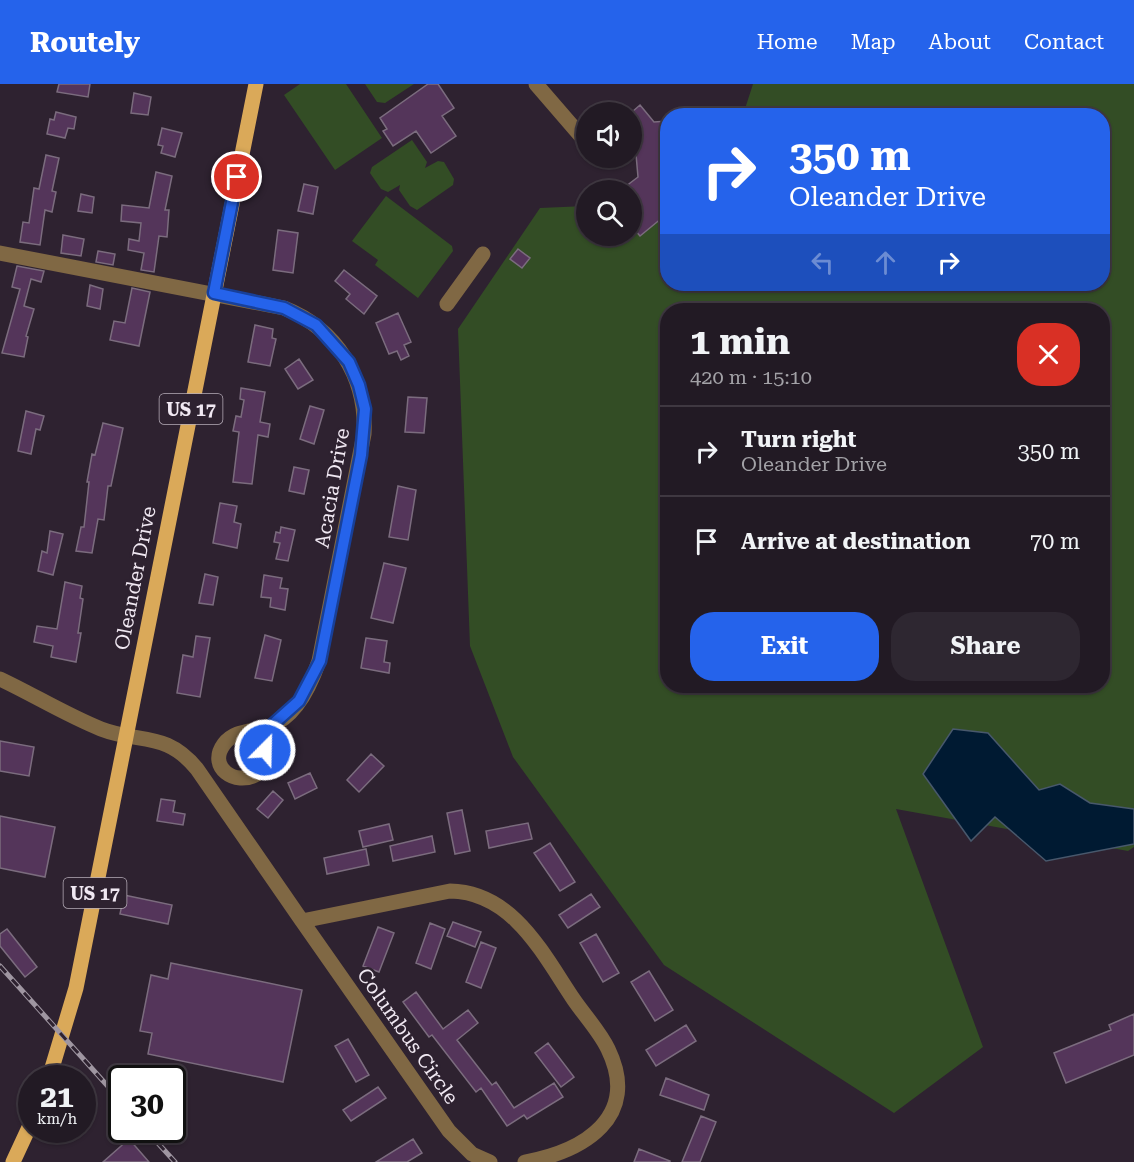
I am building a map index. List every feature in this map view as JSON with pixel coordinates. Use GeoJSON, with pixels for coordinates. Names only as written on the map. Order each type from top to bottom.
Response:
{"type":"FeatureCollection","features":[{"type":"Feature","properties":{"kind":"main road","name":"Oleander Drive"},"geometry":{"type":"LineString","coordinates":[[53,1065],[76,988],[256,84]]}},
{"type":"Feature","properties":{"kind":"main road"},"geometry":{"type":"LineString","coordinates":[[13,1162],[22,1143]]}},
{"type":"Feature","properties":{"kind":"street"},"geometry":{"type":"LineString","coordinates":[[536,84],[576,130]]}},
{"type":"Feature","properties":{"kind":"street","name":"Acacia Drive"},"geometry":{"type":"LineString","coordinates":[[0,253],[284,308],[316,325],[349,362],[359,385],[365,409],[361,455],[320,661],[299,701],[271,726]]}},
{"type":"Feature","properties":{"kind":"street"},"geometry":{"type":"LineString","coordinates":[[447,304],[483,254]]}},
{"type":"Feature","properties":{"kind":"street","name":"Columbus Circle"},"geometry":{"type":"LineString","coordinates":[[0,680],[102,729],[166,742],[187,757],[449,1131],[472,1155],[490,1162]]}},
{"type":"Feature","properties":{"kind":"street"},"geometry":{"type":"LineString","coordinates":[[302,921],[450,891],[482,897],[503,907],[515,918],[604,1041],[615,1065],[618,1082],[613,1110],[603,1127],[592,1136],[566,1150],[525,1162]]}},
{"type":"Feature","properties":{"kind":"green space"},"geometry":{"type":"Polygon","coordinates":[[[300,84],[346,84],[382,138],[335,170],[284,95],[300,84]]]}},
{"type":"Feature","properties":{"kind":"green space"},"geometry":{"type":"Polygon","coordinates":[[[365,84],[414,84],[385,103],[377,102],[365,84]]]}},
{"type":"Feature","properties":{"kind":"green space"},"geometry":{"type":"Polygon","coordinates":[[[753,84],[1134,84],[1134,847],[1128,851],[896,809],[983,1047],[894,1113],[664,965],[513,757],[470,646],[458,329],[540,208],[576,206],[576,246],[642,246],[642,203],[660,202],[660,291],[1110,291],[1110,108],[745,108],[753,84]]]}},
{"type":"Feature","properties":{"kind":"green space"},"geometry":{"type":"Polygon","coordinates":[[[412,140],[427,162],[425,168],[438,161],[444,162],[454,179],[453,185],[417,210],[410,206],[399,190],[400,185],[388,192],[381,189],[370,173],[372,167],[412,140]]]}},
{"type":"Feature","properties":{"kind":"green space"},"geometry":{"type":"Polygon","coordinates":[[[386,196],[452,246],[453,251],[418,298],[375,265],[378,260],[352,241],[386,196]]]}},
{"type":"Feature","properties":{"kind":"water"},"geometry":{"type":"Polygon","coordinates":[[[953,729],[988,733],[1039,790],[1060,784],[1090,803],[1134,809],[1134,844],[1046,861],[995,817],[971,841],[923,774],[953,729]]]}},
{"type":"Feature","properties":{"kind":"building"},"geometry":{"type":"Polygon","coordinates":[[[59,84],[90,84],[88,97],[57,92],[59,84]]]}},
{"type":"Feature","properties":{"kind":"building"},"geometry":{"type":"Polygon","coordinates":[[[428,84],[438,84],[454,108],[442,116],[456,136],[431,153],[416,131],[393,146],[383,131],[387,129],[380,118],[428,84]]]}},
{"type":"Feature","properties":{"kind":"building"},"geometry":{"type":"Polygon","coordinates":[[[134,93],[151,97],[148,115],[131,113],[134,93]]]}},
{"type":"Feature","properties":{"kind":"building"},"geometry":{"type":"Polygon","coordinates":[[[642,107],[654,122],[660,122],[660,220],[642,234],[642,180],[634,180],[638,177],[637,168],[642,168],[642,107]]]}},
{"type":"Feature","properties":{"kind":"building"},"geometry":{"type":"Polygon","coordinates":[[[56,112],[76,117],[74,129],[68,128],[65,138],[47,134],[50,119],[54,120],[56,112]]]}},
{"type":"Feature","properties":{"kind":"building"},"geometry":{"type":"Polygon","coordinates":[[[162,128],[182,133],[175,157],[161,153],[163,146],[158,145],[162,128]]]}},
{"type":"Feature","properties":{"kind":"building"},"geometry":{"type":"Polygon","coordinates":[[[46,155],[59,158],[52,191],[56,192],[52,212],[45,210],[40,245],[20,242],[23,222],[29,223],[34,188],[39,189],[46,155]]]}},
{"type":"Feature","properties":{"kind":"building"},"geometry":{"type":"Polygon","coordinates":[[[156,172],[172,176],[165,210],[169,210],[167,237],[159,236],[154,272],[141,270],[144,253],[128,250],[129,239],[139,241],[141,223],[121,221],[122,205],[149,208],[156,172]]]}},
{"type":"Feature","properties":{"kind":"building"},"geometry":{"type":"Polygon","coordinates":[[[304,184],[318,187],[313,214],[298,211],[304,184]]]}},
{"type":"Feature","properties":{"kind":"building"},"geometry":{"type":"Polygon","coordinates":[[[81,194],[94,197],[92,213],[78,211],[81,194]]]}},
{"type":"Feature","properties":{"kind":"building"},"geometry":{"type":"Polygon","coordinates":[[[278,230],[298,233],[293,273],[273,270],[278,230]]]}},
{"type":"Feature","properties":{"kind":"building"},"geometry":{"type":"Polygon","coordinates":[[[63,235],[84,239],[81,256],[61,253],[63,235]]]}},
{"type":"Feature","properties":{"kind":"building"},"geometry":{"type":"Polygon","coordinates":[[[518,249],[530,258],[522,268],[510,259],[518,249]]]}},
{"type":"Feature","properties":{"kind":"building"},"geometry":{"type":"Polygon","coordinates":[[[98,251],[115,254],[113,265],[96,262],[98,251]]]}},
{"type":"Feature","properties":{"kind":"building"},"geometry":{"type":"Polygon","coordinates":[[[17,266],[44,271],[41,282],[31,279],[24,306],[34,309],[26,336],[28,337],[24,357],[2,353],[20,289],[12,287],[17,266]]]}},
{"type":"Feature","properties":{"kind":"building"},"geometry":{"type":"Polygon","coordinates":[[[344,270],[377,296],[364,314],[346,299],[350,294],[335,281],[344,270]]]}},
{"type":"Feature","properties":{"kind":"building"},"geometry":{"type":"Polygon","coordinates":[[[90,285],[103,289],[100,309],[87,306],[90,285]]]}},
{"type":"Feature","properties":{"kind":"building"},"geometry":{"type":"Polygon","coordinates":[[[132,288],[150,292],[139,346],[110,340],[114,321],[125,323],[132,288]]]}},
{"type":"Feature","properties":{"kind":"building"},"geometry":{"type":"Polygon","coordinates":[[[398,313],[411,342],[404,345],[409,356],[401,360],[397,351],[389,354],[376,323],[398,313]]]}},
{"type":"Feature","properties":{"kind":"building"},"geometry":{"type":"Polygon","coordinates":[[[255,325],[273,329],[272,338],[276,339],[270,366],[248,362],[255,325]]]}},
{"type":"Feature","properties":{"kind":"building"},"geometry":{"type":"Polygon","coordinates":[[[299,359],[313,380],[298,389],[285,369],[299,359]]]}},
{"type":"Feature","properties":{"kind":"building"},"geometry":{"type":"Polygon","coordinates":[[[241,388],[265,392],[260,422],[270,424],[268,437],[258,435],[252,484],[233,482],[239,432],[233,431],[236,416],[241,417],[244,400],[240,399],[241,388]]]}},
{"type":"Feature","properties":{"kind":"building"},"geometry":{"type":"Polygon","coordinates":[[[408,397],[427,398],[424,433],[405,432],[408,397]]]}},
{"type":"Feature","properties":{"kind":"building"},"geometry":{"type":"Polygon","coordinates":[[[310,406],[324,410],[314,444],[300,439],[310,406]]]}},
{"type":"Feature","properties":{"kind":"building"},"geometry":{"type":"Polygon","coordinates":[[[26,411],[44,416],[40,430],[36,429],[31,454],[18,451],[26,411]]]}},
{"type":"Feature","properties":{"kind":"building"},"geometry":{"type":"Polygon","coordinates":[[[103,423],[123,428],[111,486],[108,486],[104,520],[98,519],[92,553],[76,551],[81,527],[84,527],[89,482],[87,482],[92,454],[95,455],[103,423]]]}},
{"type":"Feature","properties":{"kind":"building"},"geometry":{"type":"Polygon","coordinates":[[[294,467],[309,470],[304,494],[289,491],[294,467]]]}},
{"type":"Feature","properties":{"kind":"building"},"geometry":{"type":"Polygon","coordinates":[[[398,486],[416,490],[408,540],[389,537],[398,486]]]}},
{"type":"Feature","properties":{"kind":"building"},"geometry":{"type":"Polygon","coordinates":[[[220,503],[237,506],[234,522],[241,524],[237,548],[213,543],[220,503]]]}},
{"type":"Feature","properties":{"kind":"building"},"geometry":{"type":"Polygon","coordinates":[[[281,527],[295,530],[288,561],[276,559],[280,543],[274,542],[276,532],[280,533],[281,527]]]}},
{"type":"Feature","properties":{"kind":"building"},"geometry":{"type":"Polygon","coordinates":[[[50,531],[63,534],[53,575],[38,571],[42,551],[47,553],[50,531]]]}},
{"type":"Feature","properties":{"kind":"building"},"geometry":{"type":"Polygon","coordinates":[[[384,563],[406,568],[393,623],[371,618],[384,563]]]}},
{"type":"Feature","properties":{"kind":"building"},"geometry":{"type":"Polygon","coordinates":[[[205,574],[218,577],[213,605],[199,603],[205,574]]]}},
{"type":"Feature","properties":{"kind":"building"},"geometry":{"type":"Polygon","coordinates":[[[264,575],[282,578],[280,588],[288,589],[285,610],[270,607],[271,598],[261,597],[264,575]]]}},
{"type":"Feature","properties":{"kind":"building"},"geometry":{"type":"Polygon","coordinates":[[[65,582],[82,586],[80,598],[83,599],[78,633],[81,633],[76,662],[51,657],[53,646],[34,642],[37,626],[57,629],[65,582]]]}},
{"type":"Feature","properties":{"kind":"building"},"geometry":{"type":"Polygon","coordinates":[[[265,635],[281,640],[272,681],[255,678],[265,635]]]}},
{"type":"Feature","properties":{"kind":"building"},"geometry":{"type":"Polygon","coordinates":[[[196,636],[210,638],[200,697],[177,693],[183,655],[193,657],[196,636]]]}},
{"type":"Feature","properties":{"kind":"building"},"geometry":{"type":"Polygon","coordinates":[[[366,638],[387,641],[384,662],[390,663],[389,673],[361,668],[366,638]]]}},
{"type":"Feature","properties":{"kind":"building"},"geometry":{"type":"Polygon","coordinates":[[[0,741],[34,747],[29,776],[0,771],[0,741]]]}},
{"type":"Feature","properties":{"kind":"building"},"geometry":{"type":"Polygon","coordinates":[[[371,754],[384,766],[359,792],[347,780],[371,754]]]}},
{"type":"Feature","properties":{"kind":"building"},"geometry":{"type":"Polygon","coordinates":[[[310,773],[317,788],[295,799],[288,783],[310,773]]]}},
{"type":"Feature","properties":{"kind":"building"},"geometry":{"type":"Polygon","coordinates":[[[273,791],[283,800],[268,818],[257,809],[273,791]]]}},
{"type":"Feature","properties":{"kind":"building"},"geometry":{"type":"Polygon","coordinates":[[[161,799],[175,801],[173,812],[185,814],[183,825],[157,821],[161,799]]]}},
{"type":"Feature","properties":{"kind":"building"},"geometry":{"type":"Polygon","coordinates":[[[462,810],[470,851],[455,854],[447,813],[462,810]]]}},
{"type":"Feature","properties":{"kind":"building"},"geometry":{"type":"Polygon","coordinates":[[[0,816],[55,827],[45,877],[0,868],[0,816]]]}},
{"type":"Feature","properties":{"kind":"building"},"geometry":{"type":"Polygon","coordinates":[[[528,823],[532,839],[489,848],[486,831],[528,823]]]}},
{"type":"Feature","properties":{"kind":"building"},"geometry":{"type":"Polygon","coordinates":[[[389,824],[393,840],[363,847],[359,831],[389,824]]]}},
{"type":"Feature","properties":{"kind":"building"},"geometry":{"type":"Polygon","coordinates":[[[432,836],[435,852],[393,861],[390,846],[432,836]]]}},
{"type":"Feature","properties":{"kind":"building"},"geometry":{"type":"Polygon","coordinates":[[[550,843],[575,882],[560,891],[534,853],[550,843]]]}},
{"type":"Feature","properties":{"kind":"building"},"geometry":{"type":"Polygon","coordinates":[[[366,849],[369,865],[327,874],[324,858],[366,849]]]}},
{"type":"Feature","properties":{"kind":"building"},"geometry":{"type":"Polygon","coordinates":[[[591,894],[600,907],[568,928],[559,915],[591,894]]]}},
{"type":"Feature","properties":{"kind":"building"},"geometry":{"type":"Polygon","coordinates":[[[124,895],[172,905],[168,924],[120,914],[124,895]]]}},
{"type":"Feature","properties":{"kind":"building"},"geometry":{"type":"Polygon","coordinates":[[[453,922],[481,932],[475,947],[447,936],[453,922]]]}},
{"type":"Feature","properties":{"kind":"building"},"geometry":{"type":"Polygon","coordinates":[[[430,923],[445,929],[431,969],[416,963],[430,923]]]}},
{"type":"Feature","properties":{"kind":"building"},"geometry":{"type":"Polygon","coordinates":[[[378,927],[394,933],[379,972],[363,966],[378,927]]]}},
{"type":"Feature","properties":{"kind":"building"},"geometry":{"type":"Polygon","coordinates":[[[7,929],[37,967],[25,977],[0,946],[0,934],[7,929]]]}},
{"type":"Feature","properties":{"kind":"building"},"geometry":{"type":"Polygon","coordinates":[[[596,934],[619,973],[603,982],[580,943],[596,934]]]}},
{"type":"Feature","properties":{"kind":"building"},"geometry":{"type":"Polygon","coordinates":[[[481,942],[496,948],[481,988],[466,982],[481,942]]]}},
{"type":"Feature","properties":{"kind":"building"},"geometry":{"type":"Polygon","coordinates":[[[171,963],[302,990],[283,1082],[148,1054],[152,1033],[140,1031],[151,975],[168,979],[171,963]]]}},
{"type":"Feature","properties":{"kind":"building"},"geometry":{"type":"Polygon","coordinates":[[[649,971],[673,1010],[655,1021],[631,982],[649,971]]]}},
{"type":"Feature","properties":{"kind":"building"},"geometry":{"type":"Polygon","coordinates":[[[416,992],[443,1029],[468,1010],[478,1023],[457,1040],[492,1085],[496,1082],[514,1108],[554,1083],[563,1097],[527,1119],[524,1115],[507,1126],[481,1088],[476,1092],[432,1035],[429,1037],[403,1002],[416,992]]]}},
{"type":"Feature","properties":{"kind":"building"},"geometry":{"type":"Polygon","coordinates":[[[1134,1014],[1134,1055],[1066,1083],[1054,1053],[1111,1030],[1109,1025],[1134,1014]]]}},
{"type":"Feature","properties":{"kind":"building"},"geometry":{"type":"Polygon","coordinates":[[[686,1025],[696,1041],[656,1066],[646,1050],[686,1025]]]}},
{"type":"Feature","properties":{"kind":"building"},"geometry":{"type":"Polygon","coordinates":[[[348,1039],[369,1075],[356,1082],[335,1046],[348,1039]]]}},
{"type":"Feature","properties":{"kind":"building"},"geometry":{"type":"Polygon","coordinates":[[[548,1043],[574,1077],[561,1087],[535,1053],[548,1043]]]}},
{"type":"Feature","properties":{"kind":"building"},"geometry":{"type":"Polygon","coordinates":[[[666,1078],[709,1095],[704,1110],[660,1095],[666,1078]]]}},
{"type":"Feature","properties":{"kind":"building"},"geometry":{"type":"Polygon","coordinates":[[[378,1087],[386,1098],[351,1121],[343,1110],[378,1087]]]}},
{"type":"Feature","properties":{"kind":"building"},"geometry":{"type":"Polygon","coordinates":[[[701,1116],[716,1122],[700,1162],[682,1162],[701,1116]]]}},
{"type":"Feature","properties":{"kind":"building"},"geometry":{"type":"Polygon","coordinates":[[[413,1139],[422,1153],[407,1162],[376,1162],[413,1139]]]}},
{"type":"Feature","properties":{"kind":"building"},"geometry":{"type":"Polygon","coordinates":[[[124,1143],[132,1143],[149,1162],[103,1162],[124,1143]]]}},
{"type":"Feature","properties":{"kind":"building"},"geometry":{"type":"Polygon","coordinates":[[[639,1149],[670,1161],[670,1162],[634,1162],[639,1149]]]}},
{"type":"Feature","properties":{"kind":"railway"},"geometry":{"type":"LineString","coordinates":[[0,966],[108,1086]]}},
{"type":"Feature","properties":{"kind":"railway"},"geometry":{"type":"LineString","coordinates":[[158,1143],[175,1162]]}},
{"type":"Feature","properties":{"kind":"route"},"geometry":{"type":"LineString","coordinates":[[237,177],[214,293],[284,308],[316,325],[334,342],[349,362],[359,385],[365,409],[361,455],[320,661],[299,701],[292,710],[271,726],[265,750]]}}]}
